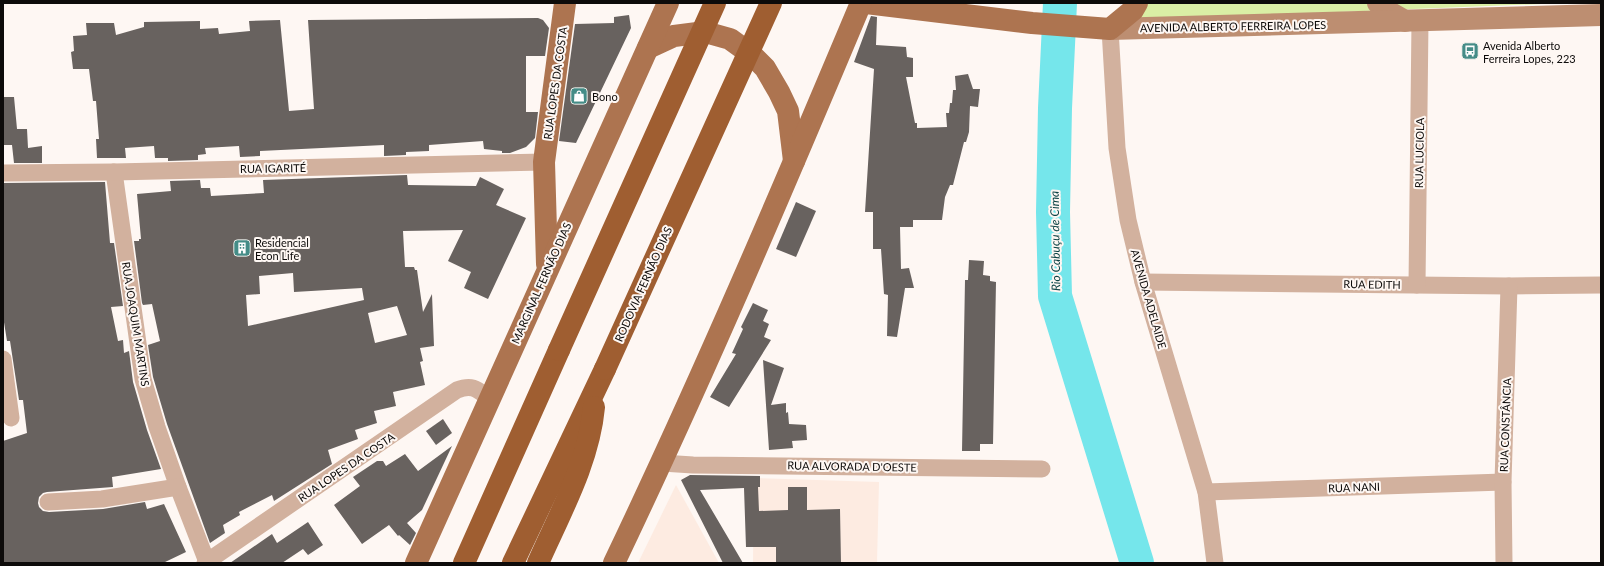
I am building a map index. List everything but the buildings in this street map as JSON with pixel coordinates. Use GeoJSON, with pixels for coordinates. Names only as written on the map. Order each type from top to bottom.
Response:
{"type":"FeatureCollection","features":[{"type":"Feature","properties":{"kind":"highway"},"geometry":{"type":"LineString","coordinates":[[464,563],[715,3]]}},
{"type":"Feature","properties":{"kind":"highway","name":"RODOVIA FERNÃO DIAS"},"geometry":{"type":"LineString","coordinates":[[513,563],[600,378],[771,3]]}},
{"type":"Feature","properties":{"kind":"highway"},"geometry":{"type":"LineString","coordinates":[[538,563],[579,471],[590,436],[600,378]]}},
{"type":"Feature","properties":{"kind":"main road","name":"RUA LOPES DA COSTA"},"geometry":{"type":"LineString","coordinates":[[547,269],[544,162],[565,3]]}},
{"type":"Feature","properties":{"kind":"main road","name":"MARGINAL FERNÃO DIAS"},"geometry":{"type":"LineString","coordinates":[[416,563],[668,3]]}},
{"type":"Feature","properties":{"kind":"main road"},"geometry":{"type":"LineString","coordinates":[[614,563],[662,463],[794,162],[861,3]]}},
{"type":"Feature","properties":{"kind":"main road","name":"AVENIDA ALBERTO FERREIRA LOPES"},"geometry":{"type":"LineString","coordinates":[[866,3],[1103,29],[1601,15]]}},
{"type":"Feature","properties":{"kind":"main road"},"geometry":{"type":"LineString","coordinates":[[1103,29],[1133,10],[1137,3]]}},
{"type":"Feature","properties":{"kind":"main road"},"geometry":{"type":"LineString","coordinates":[[1378,3],[1384,9],[1413,21]]}},
{"type":"Feature","properties":{"kind":"main road"},"geometry":{"type":"LineString","coordinates":[[648,48],[674,36],[705,32],[730,39],[752,55],[764,68],[779,92],[788,111],[794,162]]}},
{"type":"Feature","properties":{"kind":"street","name":"RUA LUCIOLA"},"geometry":{"type":"LineString","coordinates":[[1413,21],[1417,285]]}},
{"type":"Feature","properties":{"kind":"street","name":"AVENIDA ADELAIDE"},"geometry":{"type":"LineString","coordinates":[[1103,29],[1117,148],[1128,220],[1143,282],[1206,492],[1215,563]]}},
{"type":"Feature","properties":{"kind":"street","name":"RUA IGARITÉ"},"geometry":{"type":"LineString","coordinates":[[3,173],[114,172],[544,162]]}},
{"type":"Feature","properties":{"kind":"street","name":"RUA JOAQUIM MARTINS"},"geometry":{"type":"LineString","coordinates":[[114,172],[143,379],[157,427],[206,562]]}},
{"type":"Feature","properties":{"kind":"street","name":"RUA EDITH"},"geometry":{"type":"LineString","coordinates":[[1143,282],[1509,286],[1601,285]]}},
{"type":"Feature","properties":{"kind":"street","name":"RUA CONSTÂNCIA"},"geometry":{"type":"LineString","coordinates":[[1504,563],[1503,482],[1509,286]]}},
{"type":"Feature","properties":{"kind":"street"},"geometry":{"type":"LineString","coordinates":[[3,358],[11,418]]}},
{"type":"Feature","properties":{"kind":"street","name":"RUA LOPES DA COSTA"},"geometry":{"type":"LineString","coordinates":[[206,562],[458,390],[465,387],[471,387],[489,398]]}},
{"type":"Feature","properties":{"kind":"street","name":"RUA ALVORADA D'OESTE"},"geometry":{"type":"LineString","coordinates":[[662,463],[693,465],[1042,469]]}},
{"type":"Feature","properties":{"kind":"street","name":"RUA NANI"},"geometry":{"type":"LineString","coordinates":[[1206,492],[1503,482]]}},
{"type":"Feature","properties":{"kind":"street"},"geometry":{"type":"LineString","coordinates":[[48,502],[102,500],[178,487]]}},
{"type":"Feature","properties":{"kind":"shaded area"},"geometry":{"type":"Polygon","coordinates":[[[754,478],[879,482],[877,563],[753,563],[754,478]]]}},
{"type":"Feature","properties":{"kind":"shaded area"},"geometry":{"type":"Polygon","coordinates":[[[676,485],[719,563],[638,563],[676,485]]]}},
{"type":"Feature","properties":{"kind":"green space"},"geometry":{"type":"Polygon","coordinates":[[[1145,3],[1565,3],[1138,20],[1145,3]]]}},
{"type":"Feature","properties":{"kind":"waterway","name":"Rio Cabuçu de Cima"},"geometry":{"type":"LineString","coordinates":[[1060,3],[1055,108],[1053,212],[1055,296],[1137,563]]}},
{"type":"Feature","properties":{"kind":"place","name":"Avenida Alberto Ferreira Lopes, 223"},"geometry":{"type":"Point","coordinates":[1470,51]}},
{"type":"Feature","properties":{"kind":"place","name":"Bono"},"geometry":{"type":"Point","coordinates":[579,96]}},
{"type":"Feature","properties":{"kind":"place","name":"Residencial Econ Life"},"geometry":{"type":"Point","coordinates":[242,248]}}]}
